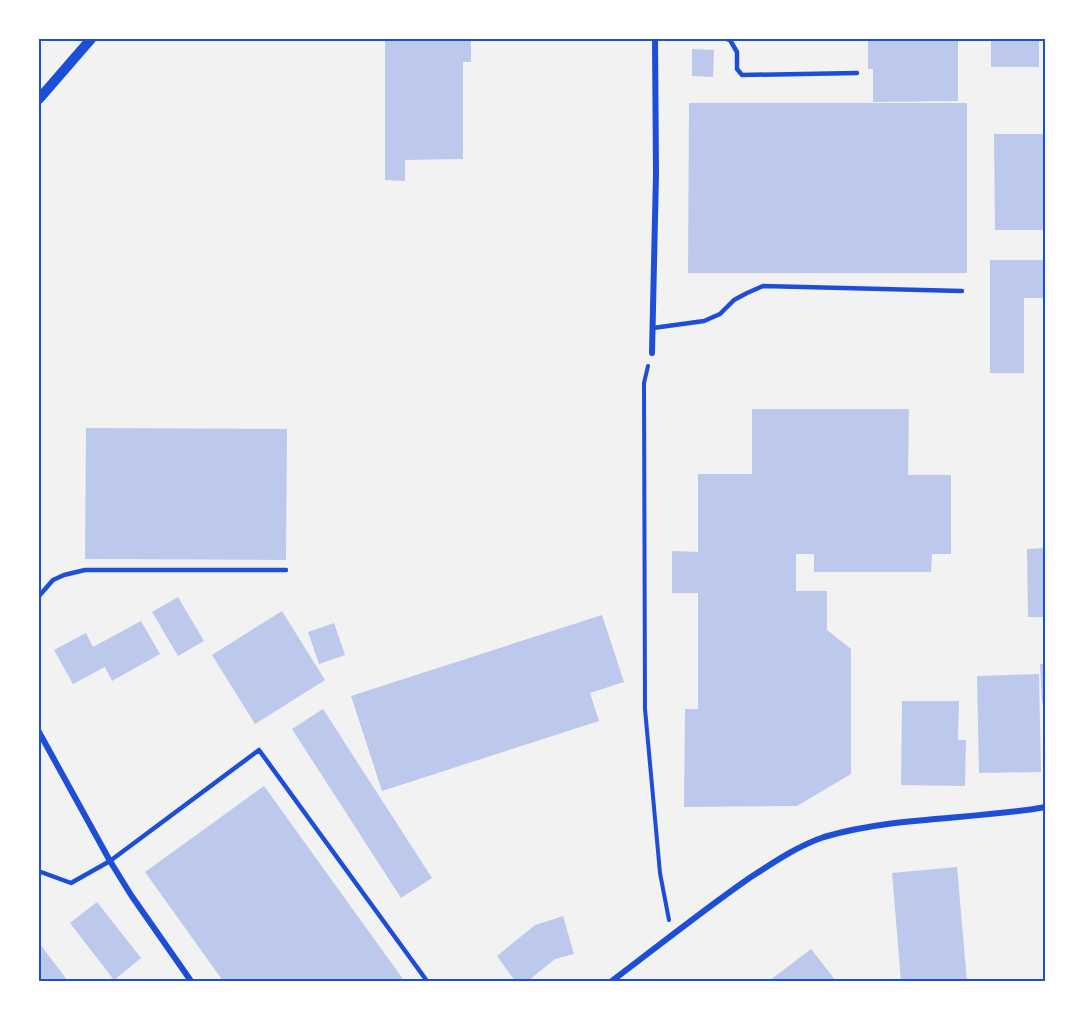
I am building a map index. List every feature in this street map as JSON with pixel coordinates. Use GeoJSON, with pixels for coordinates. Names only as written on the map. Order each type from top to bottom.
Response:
{"type":"FeatureCollection","features":[{"type":"Feature","properties":{"kind":"street"},"geometry":{"type":"LineString","coordinates":[[39,99],[91,39]]}},
{"type":"Feature","properties":{"kind":"street"},"geometry":{"type":"LineString","coordinates":[[652,353],[656,174],[655,39]]}},
{"type":"Feature","properties":{"kind":"street"},"geometry":{"type":"LineString","coordinates":[[39,732],[110,861],[191,981]]}},
{"type":"Feature","properties":{"kind":"street"},"geometry":{"type":"LineString","coordinates":[[612,981],[767,866],[822,838],[865,827],[1012,813],[1046,807]]}},
{"type":"Feature","properties":{"kind":"lane"},"geometry":{"type":"LineString","coordinates":[[727,39],[737,52],[737,69],[742,75],[856,73]]}},
{"type":"Feature","properties":{"kind":"lane"},"geometry":{"type":"LineString","coordinates":[[653,328],[704,321],[720,314],[734,300],[763,286],[962,291]]}},
{"type":"Feature","properties":{"kind":"lane"},"geometry":{"type":"LineString","coordinates":[[39,596],[53,580],[85,570],[286,570]]}},
{"type":"Feature","properties":{"kind":"lane"},"geometry":{"type":"LineString","coordinates":[[39,873],[71,883],[110,861],[259,750],[427,981]]}},
{"type":"Feature","properties":{"kind":"path"},"geometry":{"type":"LineString","coordinates":[[652,353],[644,383],[645,709],[660,873],[672,936]]}},
{"type":"Feature","properties":{"kind":"building"},"geometry":{"type":"Polygon","coordinates":[[[385,39],[471,39],[471,62],[463,62],[463,159],[405,160],[405,181],[385,180],[385,39]]]}},
{"type":"Feature","properties":{"kind":"building"},"geometry":{"type":"Polygon","coordinates":[[[868,39],[958,39],[958,101],[873,102],[873,69],[868,69],[868,39]]]}},
{"type":"Feature","properties":{"kind":"building"},"geometry":{"type":"Polygon","coordinates":[[[991,39],[1039,39],[1039,67],[991,67],[991,39]]]}},
{"type":"Feature","properties":{"kind":"building"},"geometry":{"type":"Polygon","coordinates":[[[692,49],[714,50],[713,77],[692,76],[692,49]]]}},
{"type":"Feature","properties":{"kind":"building"},"geometry":{"type":"Polygon","coordinates":[[[689,103],[967,103],[967,273],[688,273],[689,103]]]}},
{"type":"Feature","properties":{"kind":"building"},"geometry":{"type":"Polygon","coordinates":[[[994,134],[1046,134],[1046,230],[995,230],[994,134]]]}},
{"type":"Feature","properties":{"kind":"building"},"geometry":{"type":"Polygon","coordinates":[[[990,260],[1046,260],[1046,298],[1024,298],[1024,373],[990,373],[990,260]]]}},
{"type":"Feature","properties":{"kind":"building"},"geometry":{"type":"Polygon","coordinates":[[[752,409],[909,409],[908,475],[951,475],[951,554],[932,554],[931,572],[814,572],[814,554],[796,554],[796,591],[827,591],[827,630],[851,649],[851,774],[797,806],[684,807],[685,709],[698,709],[698,593],[672,593],[672,551],[698,552],[698,474],[752,474],[752,409]]]}},
{"type":"Feature","properties":{"kind":"building"},"geometry":{"type":"Polygon","coordinates":[[[86,428],[287,429],[286,560],[85,559],[86,428]]]}},
{"type":"Feature","properties":{"kind":"building"},"geometry":{"type":"Polygon","coordinates":[[[1046,548],[1046,617],[1028,617],[1027,549],[1046,548]]]}},
{"type":"Feature","properties":{"kind":"building"},"geometry":{"type":"Polygon","coordinates":[[[178,597],[204,641],[178,656],[152,612],[178,597]]]}},
{"type":"Feature","properties":{"kind":"building"},"geometry":{"type":"Polygon","coordinates":[[[282,611],[325,680],[255,724],[212,655],[282,611]]]}},
{"type":"Feature","properties":{"kind":"building"},"geometry":{"type":"Polygon","coordinates":[[[602,615],[624,682],[590,693],[599,721],[382,791],[351,696],[602,615]]]}},
{"type":"Feature","properties":{"kind":"building"},"geometry":{"type":"Polygon","coordinates":[[[141,621],[160,654],[112,681],[105,667],[73,684],[54,650],[86,633],[93,647],[141,621]]]}},
{"type":"Feature","properties":{"kind":"building"},"geometry":{"type":"Polygon","coordinates":[[[334,623],[345,655],[319,664],[308,632],[334,623]]]}},
{"type":"Feature","properties":{"kind":"building"},"geometry":{"type":"Polygon","coordinates":[[[1040,664],[1046,664],[1046,702],[1042,703],[1040,664]]]}},
{"type":"Feature","properties":{"kind":"building"},"geometry":{"type":"Polygon","coordinates":[[[1039,674],[1041,772],[979,773],[977,676],[1039,674]]]}},
{"type":"Feature","properties":{"kind":"building"},"geometry":{"type":"Polygon","coordinates":[[[902,701],[959,701],[958,740],[966,740],[965,786],[901,785],[902,701]]]}},
{"type":"Feature","properties":{"kind":"building"},"geometry":{"type":"Polygon","coordinates":[[[323,709],[432,878],[401,898],[292,729],[323,709]]]}},
{"type":"Feature","properties":{"kind":"building"},"geometry":{"type":"Polygon","coordinates":[[[264,786],[403,979],[400,981],[223,981],[145,872],[264,786]]]}},
{"type":"Feature","properties":{"kind":"building"},"geometry":{"type":"Polygon","coordinates":[[[957,867],[967,981],[901,981],[892,873],[957,867]]]}},
{"type":"Feature","properties":{"kind":"building"},"geometry":{"type":"Polygon","coordinates":[[[97,902],[141,958],[114,980],[70,923],[97,902]]]}},
{"type":"Feature","properties":{"kind":"building"},"geometry":{"type":"Polygon","coordinates":[[[563,916],[574,954],[555,959],[528,981],[515,981],[497,956],[535,925],[563,916]]]}},
{"type":"Feature","properties":{"kind":"building"},"geometry":{"type":"Polygon","coordinates":[[[39,943],[68,981],[39,981],[39,943]]]}},
{"type":"Feature","properties":{"kind":"building"},"geometry":{"type":"Polygon","coordinates":[[[811,949],[836,981],[769,981],[811,949]]]}}]}
